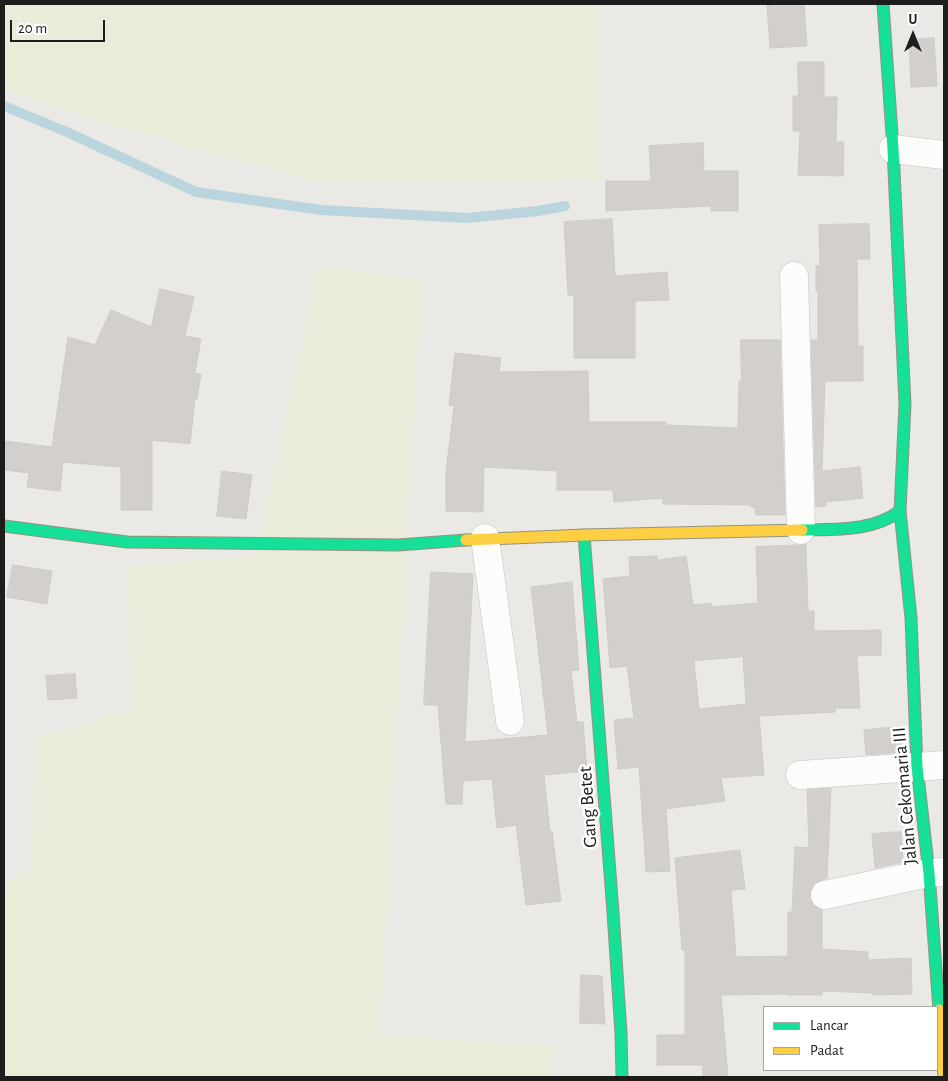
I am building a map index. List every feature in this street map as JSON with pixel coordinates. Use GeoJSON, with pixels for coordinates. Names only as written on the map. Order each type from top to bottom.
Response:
{"type":"FeatureCollection","features":[{"type":"Feature","properties":{"kind":"street","name":"Jalan Cekomaria III"},"geometry":{"type":"LineString","coordinates":[[883,4],[893,149],[905,404],[900,511],[911,618],[917,767],[937,872],[944,1077]]}},
{"type":"Feature","properties":{"kind":"street"},"geometry":{"type":"LineString","coordinates":[[893,149],[944,155]]}},
{"type":"Feature","properties":{"kind":"street"},"geometry":{"type":"LineString","coordinates":[[794,276],[800,530]]}},
{"type":"Feature","properties":{"kind":"street"},"geometry":{"type":"LineString","coordinates":[[4,526],[127,542],[398,545],[485,538],[858,528],[884,522],[894,517],[900,511]]}},
{"type":"Feature","properties":{"kind":"street","name":"Gang Betet"},"geometry":{"type":"LineString","coordinates":[[584,535],[611,882],[621,1032],[622,1077]]}},
{"type":"Feature","properties":{"kind":"street"},"geometry":{"type":"LineString","coordinates":[[485,538],[510,721]]}},
{"type":"Feature","properties":{"kind":"street"},"geometry":{"type":"LineString","coordinates":[[800,775],[944,765]]}},
{"type":"Feature","properties":{"kind":"street"},"geometry":{"type":"LineString","coordinates":[[825,895],[937,872]]}},
{"type":"Feature","properties":{"kind":"green space"},"geometry":{"type":"Polygon","coordinates":[[[4,4],[599,4],[601,180],[321,183],[99,122],[4,89],[4,4]]]}},
{"type":"Feature","properties":{"kind":"green space"},"geometry":{"type":"Polygon","coordinates":[[[318,266],[422,280],[380,1035],[554,1046],[553,1077],[4,1077],[4,885],[31,867],[36,738],[132,710],[127,567],[256,555],[318,266]]]}},
{"type":"Feature","properties":{"kind":"building"},"geometry":{"type":"Polygon","coordinates":[[[804,4],[807,46],[770,48],[767,6],[804,4]]]}},
{"type":"Feature","properties":{"kind":"building"},"geometry":{"type":"Polygon","coordinates":[[[934,38],[937,86],[911,87],[909,40],[934,38]]]}},
{"type":"Feature","properties":{"kind":"building"},"geometry":{"type":"Polygon","coordinates":[[[798,62],[824,62],[824,97],[837,97],[836,142],[844,142],[843,176],[798,175],[800,131],[793,131],[793,96],[798,96],[798,62]]]}},
{"type":"Feature","properties":{"kind":"building"},"geometry":{"type":"Polygon","coordinates":[[[703,143],[704,171],[738,171],[738,211],[711,211],[711,206],[606,211],[606,181],[651,181],[649,146],[703,143]]]}},
{"type":"Feature","properties":{"kind":"building"},"geometry":{"type":"Polygon","coordinates":[[[612,219],[615,276],[667,272],[669,300],[635,301],[635,358],[574,358],[574,295],[568,295],[564,222],[612,219]]]}},
{"type":"Feature","properties":{"kind":"building"},"geometry":{"type":"Polygon","coordinates":[[[869,224],[870,259],[857,259],[858,346],[863,346],[863,381],[825,381],[822,471],[860,467],[863,498],[825,502],[826,506],[816,507],[811,340],[818,340],[816,266],[820,266],[819,225],[869,224]]]}},
{"type":"Feature","properties":{"kind":"building"},"geometry":{"type":"Polygon","coordinates":[[[160,289],[194,297],[185,336],[201,339],[195,373],[201,374],[197,399],[195,399],[190,444],[152,440],[152,510],[121,510],[121,467],[63,462],[60,491],[27,487],[29,473],[4,470],[4,441],[52,447],[68,337],[95,345],[111,310],[151,327],[160,289]]]}},
{"type":"Feature","properties":{"kind":"building"},"geometry":{"type":"Polygon","coordinates":[[[741,340],[780,340],[785,515],[756,515],[755,508],[751,507],[751,505],[663,504],[663,498],[614,502],[613,490],[557,490],[557,471],[484,467],[483,512],[446,511],[446,471],[454,406],[449,405],[455,353],[501,358],[499,372],[588,371],[589,422],[666,422],[666,425],[738,428],[741,340]]]}},
{"type":"Feature","properties":{"kind":"building"},"geometry":{"type":"Polygon","coordinates":[[[222,471],[252,475],[246,519],[217,516],[222,471]]]}},
{"type":"Feature","properties":{"kind":"building"},"geometry":{"type":"Polygon","coordinates":[[[806,545],[808,611],[814,611],[814,631],[881,630],[881,655],[857,656],[860,708],[835,708],[835,712],[759,716],[764,775],[721,778],[725,801],[666,809],[670,871],[646,872],[639,767],[618,769],[614,720],[634,718],[627,666],[610,668],[603,579],[630,576],[629,557],[657,556],[657,560],[686,556],[693,605],[711,603],[711,607],[758,603],[756,547],[806,545]],[[743,657],[694,661],[699,709],[746,704],[743,657]]]}},
{"type":"Feature","properties":{"kind":"building"},"geometry":{"type":"Polygon","coordinates":[[[13,565],[52,571],[47,604],[7,597],[13,565]]]}},
{"type":"Feature","properties":{"kind":"building"},"geometry":{"type":"Polygon","coordinates":[[[431,572],[473,574],[465,742],[548,735],[531,587],[572,582],[579,670],[571,671],[577,722],[583,722],[587,771],[544,775],[550,832],[552,831],[561,901],[526,905],[516,825],[497,828],[492,779],[463,781],[462,804],[446,804],[438,705],[424,705],[431,572]]]}},
{"type":"Feature","properties":{"kind":"building"},"geometry":{"type":"Polygon","coordinates":[[[75,674],[77,698],[48,700],[46,676],[75,674]]]}},
{"type":"Feature","properties":{"kind":"building"},"geometry":{"type":"Polygon","coordinates":[[[900,727],[901,752],[866,755],[864,730],[900,727]]]}},
{"type":"Feature","properties":{"kind":"building"},"geometry":{"type":"Polygon","coordinates":[[[831,788],[827,878],[815,883],[810,891],[810,899],[813,905],[822,910],[822,949],[868,952],[868,960],[911,958],[912,994],[872,995],[872,993],[822,991],[822,995],[721,995],[728,1077],[703,1077],[703,1065],[657,1065],[657,1035],[685,1035],[685,950],[682,950],[675,858],[740,850],[745,889],[731,890],[736,957],[788,956],[788,912],[792,912],[795,847],[809,848],[807,790],[831,788]]]}},
{"type":"Feature","properties":{"kind":"building"},"geometry":{"type":"Polygon","coordinates":[[[901,832],[903,862],[875,868],[872,834],[901,832]]]}},
{"type":"Feature","properties":{"kind":"building"},"geometry":{"type":"Polygon","coordinates":[[[581,975],[602,976],[605,1024],[580,1023],[581,975]]]}},
{"type":"Feature","properties":{"kind":"waterway"},"geometry":{"type":"LineString","coordinates":[[4,106],[67,132],[196,192],[321,210],[467,218],[538,211],[565,206]]}},
{"type":"Feature","properties":{"kind":"traffic: fast"},"geometry":{"type":"LineString","coordinates":[[802,530],[865,526],[878,523],[900,511],[905,404],[893,149],[883,4]]}},
{"type":"Feature","properties":{"kind":"traffic: fast"},"geometry":{"type":"LineString","coordinates":[[900,511],[911,618],[917,767],[929,873],[939,1010]]}},
{"type":"Feature","properties":{"kind":"traffic: fast"},"geometry":{"type":"LineString","coordinates":[[4,526],[127,542],[398,545],[466,540]]}},
{"type":"Feature","properties":{"kind":"traffic: fast"},"geometry":{"type":"LineString","coordinates":[[584,535],[613,912],[622,1077]]}},
{"type":"Feature","properties":{"kind":"traffic: slow"},"geometry":{"type":"LineString","coordinates":[[466,540],[802,530]]}},
{"type":"Feature","properties":{"kind":"traffic: slow"},"geometry":{"type":"LineString","coordinates":[[939,1010],[944,1077]]}}]}
